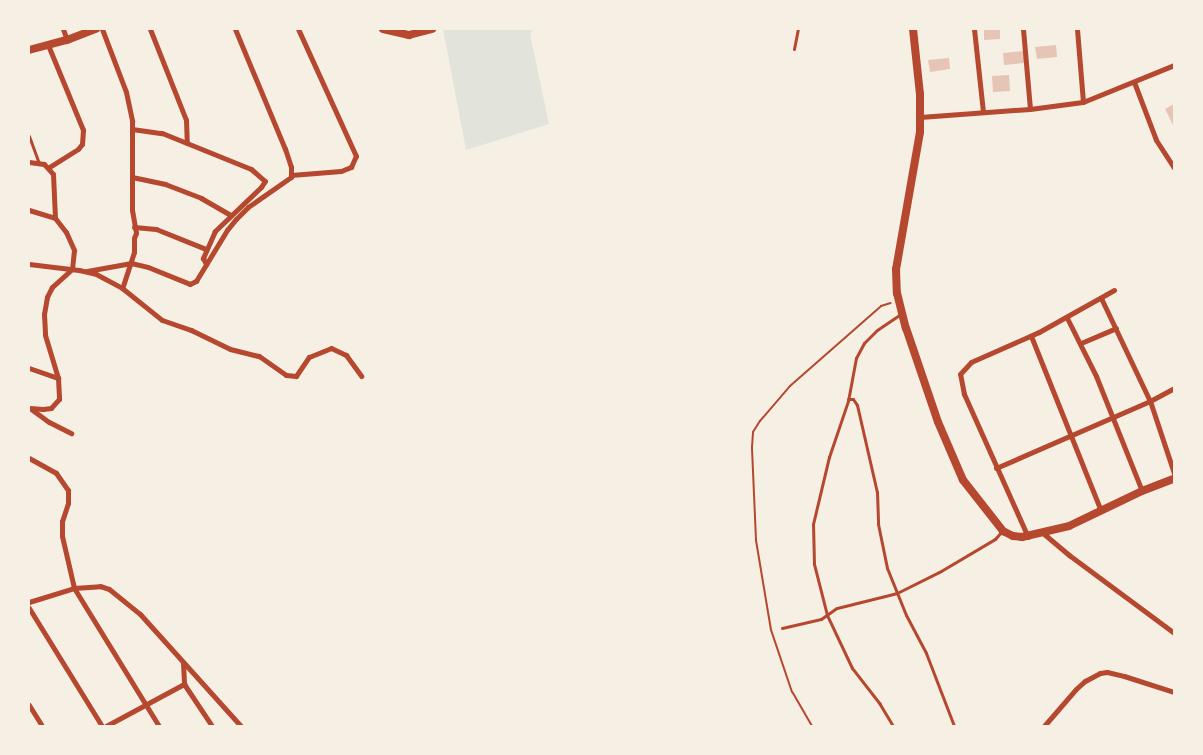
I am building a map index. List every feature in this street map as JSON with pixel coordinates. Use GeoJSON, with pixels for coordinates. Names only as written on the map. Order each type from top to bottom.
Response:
{"type":"FeatureCollection","features":[{"type":"Feature","properties":{"kind":"street"},"geometry":{"type":"LineString","coordinates":[[63,29],[67,40]]}},
{"type":"Feature","properties":{"kind":"street"},"geometry":{"type":"LineString","coordinates":[[29,50],[67,40],[96,29]]}},
{"type":"Feature","properties":{"kind":"street"},"geometry":{"type":"LineString","coordinates":[[102,29],[126,92],[132,128],[134,252],[122,288]]}},
{"type":"Feature","properties":{"kind":"street"},"geometry":{"type":"LineString","coordinates":[[150,29],[186,120],[187,143]]}},
{"type":"Feature","properties":{"kind":"street"},"geometry":{"type":"LineString","coordinates":[[235,29],[285,149],[291,175]]}},
{"type":"Feature","properties":{"kind":"street"},"geometry":{"type":"LineString","coordinates":[[29,264],[87,271],[131,263],[190,284],[199,278],[227,230],[242,212],[291,175],[341,171],[351,167],[356,156],[298,29]]}},
{"type":"Feature","properties":{"kind":"street"},"geometry":{"type":"LineString","coordinates":[[383,29],[409,35],[427,32],[432,29]]}},
{"type":"Feature","properties":{"kind":"street"},"geometry":{"type":"LineString","coordinates":[[913,29],[920,117],[919,139],[896,269],[898,302],[954,462],[963,480],[1003,531],[1016,537],[1028,537],[1069,526],[1142,491],[1174,479]]}},
{"type":"Feature","properties":{"kind":"street"},"geometry":{"type":"LineString","coordinates":[[974,29],[983,112]]}},
{"type":"Feature","properties":{"kind":"street"},"geometry":{"type":"LineString","coordinates":[[1023,29],[1030,109]]}},
{"type":"Feature","properties":{"kind":"street"},"geometry":{"type":"LineString","coordinates":[[1077,29],[1083,102]]}},
{"type":"Feature","properties":{"kind":"street"},"geometry":{"type":"LineString","coordinates":[[48,45],[83,130],[82,144],[78,150],[49,168]]}},
{"type":"Feature","properties":{"kind":"street"},"geometry":{"type":"LineString","coordinates":[[920,117],[1030,109],[1083,102],[1174,65]]}},
{"type":"Feature","properties":{"kind":"street"},"geometry":{"type":"LineString","coordinates":[[1134,82],[1156,140],[1174,168]]}},
{"type":"Feature","properties":{"kind":"street"},"geometry":{"type":"LineString","coordinates":[[132,128],[162,133],[187,143],[251,169],[264,181],[261,187],[215,231],[203,258],[206,264]]}},
{"type":"Feature","properties":{"kind":"street"},"geometry":{"type":"LineString","coordinates":[[29,162],[39,163],[49,168],[55,180],[56,218],[71,240],[74,250],[72,269],[52,288],[47,297],[44,314],[45,335],[58,378],[60,394],[56,404],[43,409],[30,408]]}},
{"type":"Feature","properties":{"kind":"street"},"geometry":{"type":"LineString","coordinates":[[132,176],[165,184],[219,207],[230,215]]}},
{"type":"Feature","properties":{"kind":"street"},"geometry":{"type":"LineString","coordinates":[[29,210],[56,218]]}},
{"type":"Feature","properties":{"kind":"street"},"geometry":{"type":"LineString","coordinates":[[134,227],[156,229],[206,249]]}},
{"type":"Feature","properties":{"kind":"street"},"geometry":{"type":"LineString","coordinates":[[87,271],[122,288],[162,320],[191,330],[230,349],[259,356],[286,375],[296,376],[309,357],[331,348],[346,355],[361,376]]}},
{"type":"Feature","properties":{"kind":"street"},"geometry":{"type":"LineString","coordinates":[[1028,537],[964,394],[960,374],[971,362],[1067,318],[1114,290]]}},
{"type":"Feature","properties":{"kind":"street"},"geometry":{"type":"LineString","coordinates":[[1101,298],[1150,401],[1174,473]]}},
{"type":"Feature","properties":{"kind":"street"},"geometry":{"type":"LineString","coordinates":[[1067,318],[1081,343],[1142,491]]}},
{"type":"Feature","properties":{"kind":"street"},"geometry":{"type":"LineString","coordinates":[[1081,343],[1116,328]]}},
{"type":"Feature","properties":{"kind":"street"},"geometry":{"type":"LineString","coordinates":[[1031,336],[1101,511]]}},
{"type":"Feature","properties":{"kind":"street"},"geometry":{"type":"LineString","coordinates":[[29,368],[58,378]]}},
{"type":"Feature","properties":{"kind":"street"},"geometry":{"type":"LineString","coordinates":[[996,468],[1150,401],[1174,388]]}},
{"type":"Feature","properties":{"kind":"street"},"geometry":{"type":"LineString","coordinates":[[30,408],[49,422],[72,433]]}},
{"type":"Feature","properties":{"kind":"street"},"geometry":{"type":"LineString","coordinates":[[29,458],[56,472],[68,490],[68,503],[62,521],[62,536],[74,588],[159,726]]}},
{"type":"Feature","properties":{"kind":"street"},"geometry":{"type":"LineString","coordinates":[[1044,534],[1069,555],[1174,633]]}},
{"type":"Feature","properties":{"kind":"street"},"geometry":{"type":"LineString","coordinates":[[29,602],[74,588],[100,586],[119,595],[140,614],[182,663],[241,726]]}},
{"type":"Feature","properties":{"kind":"street"},"geometry":{"type":"LineString","coordinates":[[29,608],[102,726]]}},
{"type":"Feature","properties":{"kind":"street"},"geometry":{"type":"LineString","coordinates":[[182,663],[184,684],[212,726]]}},
{"type":"Feature","properties":{"kind":"street"},"geometry":{"type":"LineString","coordinates":[[1044,726],[1084,681],[1100,673],[1107,672],[1124,676],[1174,692]]}},
{"type":"Feature","properties":{"kind":"street"},"geometry":{"type":"LineString","coordinates":[[106,726],[184,684]]}},
{"type":"Feature","properties":{"kind":"street"},"geometry":{"type":"LineString","coordinates":[[29,705],[42,726]]}},
{"type":"Feature","properties":{"kind":"lane"},"geometry":{"type":"LineString","coordinates":[[794,49],[798,29]]}},
{"type":"Feature","properties":{"kind":"lane"},"geometry":{"type":"LineString","coordinates":[[29,136],[39,163]]}},
{"type":"Feature","properties":{"kind":"lane"},"geometry":{"type":"LineString","coordinates":[[892,726],[880,704],[852,668],[827,615],[814,564],[813,524],[829,457],[848,399],[860,350],[877,330],[901,314]]}},
{"type":"Feature","properties":{"kind":"lane"},"geometry":{"type":"LineString","coordinates":[[848,399],[853,399],[857,405],[877,492],[880,537],[887,568],[926,653],[954,726]]}},
{"type":"Feature","properties":{"kind":"lane"},"geometry":{"type":"LineString","coordinates":[[782,628],[821,619],[837,608],[897,593],[941,571],[995,539],[1003,531]]}},
{"type":"Feature","properties":{"kind":"path"},"geometry":{"type":"LineString","coordinates":[[812,726],[792,692],[772,630],[756,540],[752,447],[754,432],[760,421],[790,386],[881,306],[898,302]]}},
{"type":"Feature","properties":{"kind":"shaded area"},"geometry":{"type":"Polygon","coordinates":[[[443,29],[533,29],[530,34],[549,124],[466,150],[443,29]]]}},
{"type":"Feature","properties":{"kind":"building"},"geometry":{"type":"Polygon","coordinates":[[[984,29],[1000,29],[1000,39],[984,40],[984,29]]]}},
{"type":"Feature","properties":{"kind":"building"},"geometry":{"type":"Polygon","coordinates":[[[1056,45],[1057,57],[1037,59],[1035,47],[1056,45]]]}},
{"type":"Feature","properties":{"kind":"building"},"geometry":{"type":"Polygon","coordinates":[[[1023,51],[1025,63],[1004,65],[1003,53],[1023,51]]]}},
{"type":"Feature","properties":{"kind":"building"},"geometry":{"type":"Polygon","coordinates":[[[949,58],[950,69],[930,72],[928,60],[949,58]]]}},
{"type":"Feature","properties":{"kind":"building"},"geometry":{"type":"Polygon","coordinates":[[[1009,75],[1010,91],[993,92],[992,76],[1009,75]]]}},
{"type":"Feature","properties":{"kind":"building"},"geometry":{"type":"Polygon","coordinates":[[[1174,104],[1174,127],[1165,109],[1174,104]]]}}]}
